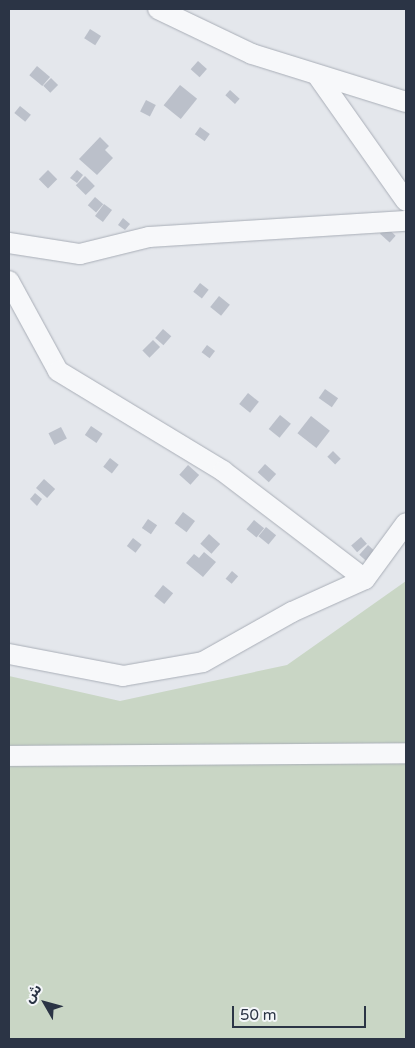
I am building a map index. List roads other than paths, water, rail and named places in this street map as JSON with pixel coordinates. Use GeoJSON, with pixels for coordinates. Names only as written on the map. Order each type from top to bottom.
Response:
{"type":"FeatureCollection","features":[{"type":"Feature","properties":{"kind":"street"},"geometry":{"type":"LineString","coordinates":[[158,9],[252,54],[406,102]]}},
{"type":"Feature","properties":{"kind":"street"},"geometry":{"type":"LineString","coordinates":[[317,75],[406,201]]}},
{"type":"Feature","properties":{"kind":"street"},"geometry":{"type":"LineString","coordinates":[[9,244],[80,254],[149,237],[406,221]]}},
{"type":"Feature","properties":{"kind":"street"},"geometry":{"type":"LineString","coordinates":[[9,280],[58,371],[223,472],[365,579]]}},
{"type":"Feature","properties":{"kind":"street"},"geometry":{"type":"LineString","coordinates":[[9,654],[122,676],[203,662],[292,612],[365,579],[406,523]]}},
{"type":"Feature","properties":{"kind":"street"},"geometry":{"type":"LineString","coordinates":[[9,756],[406,753]]}}]}
